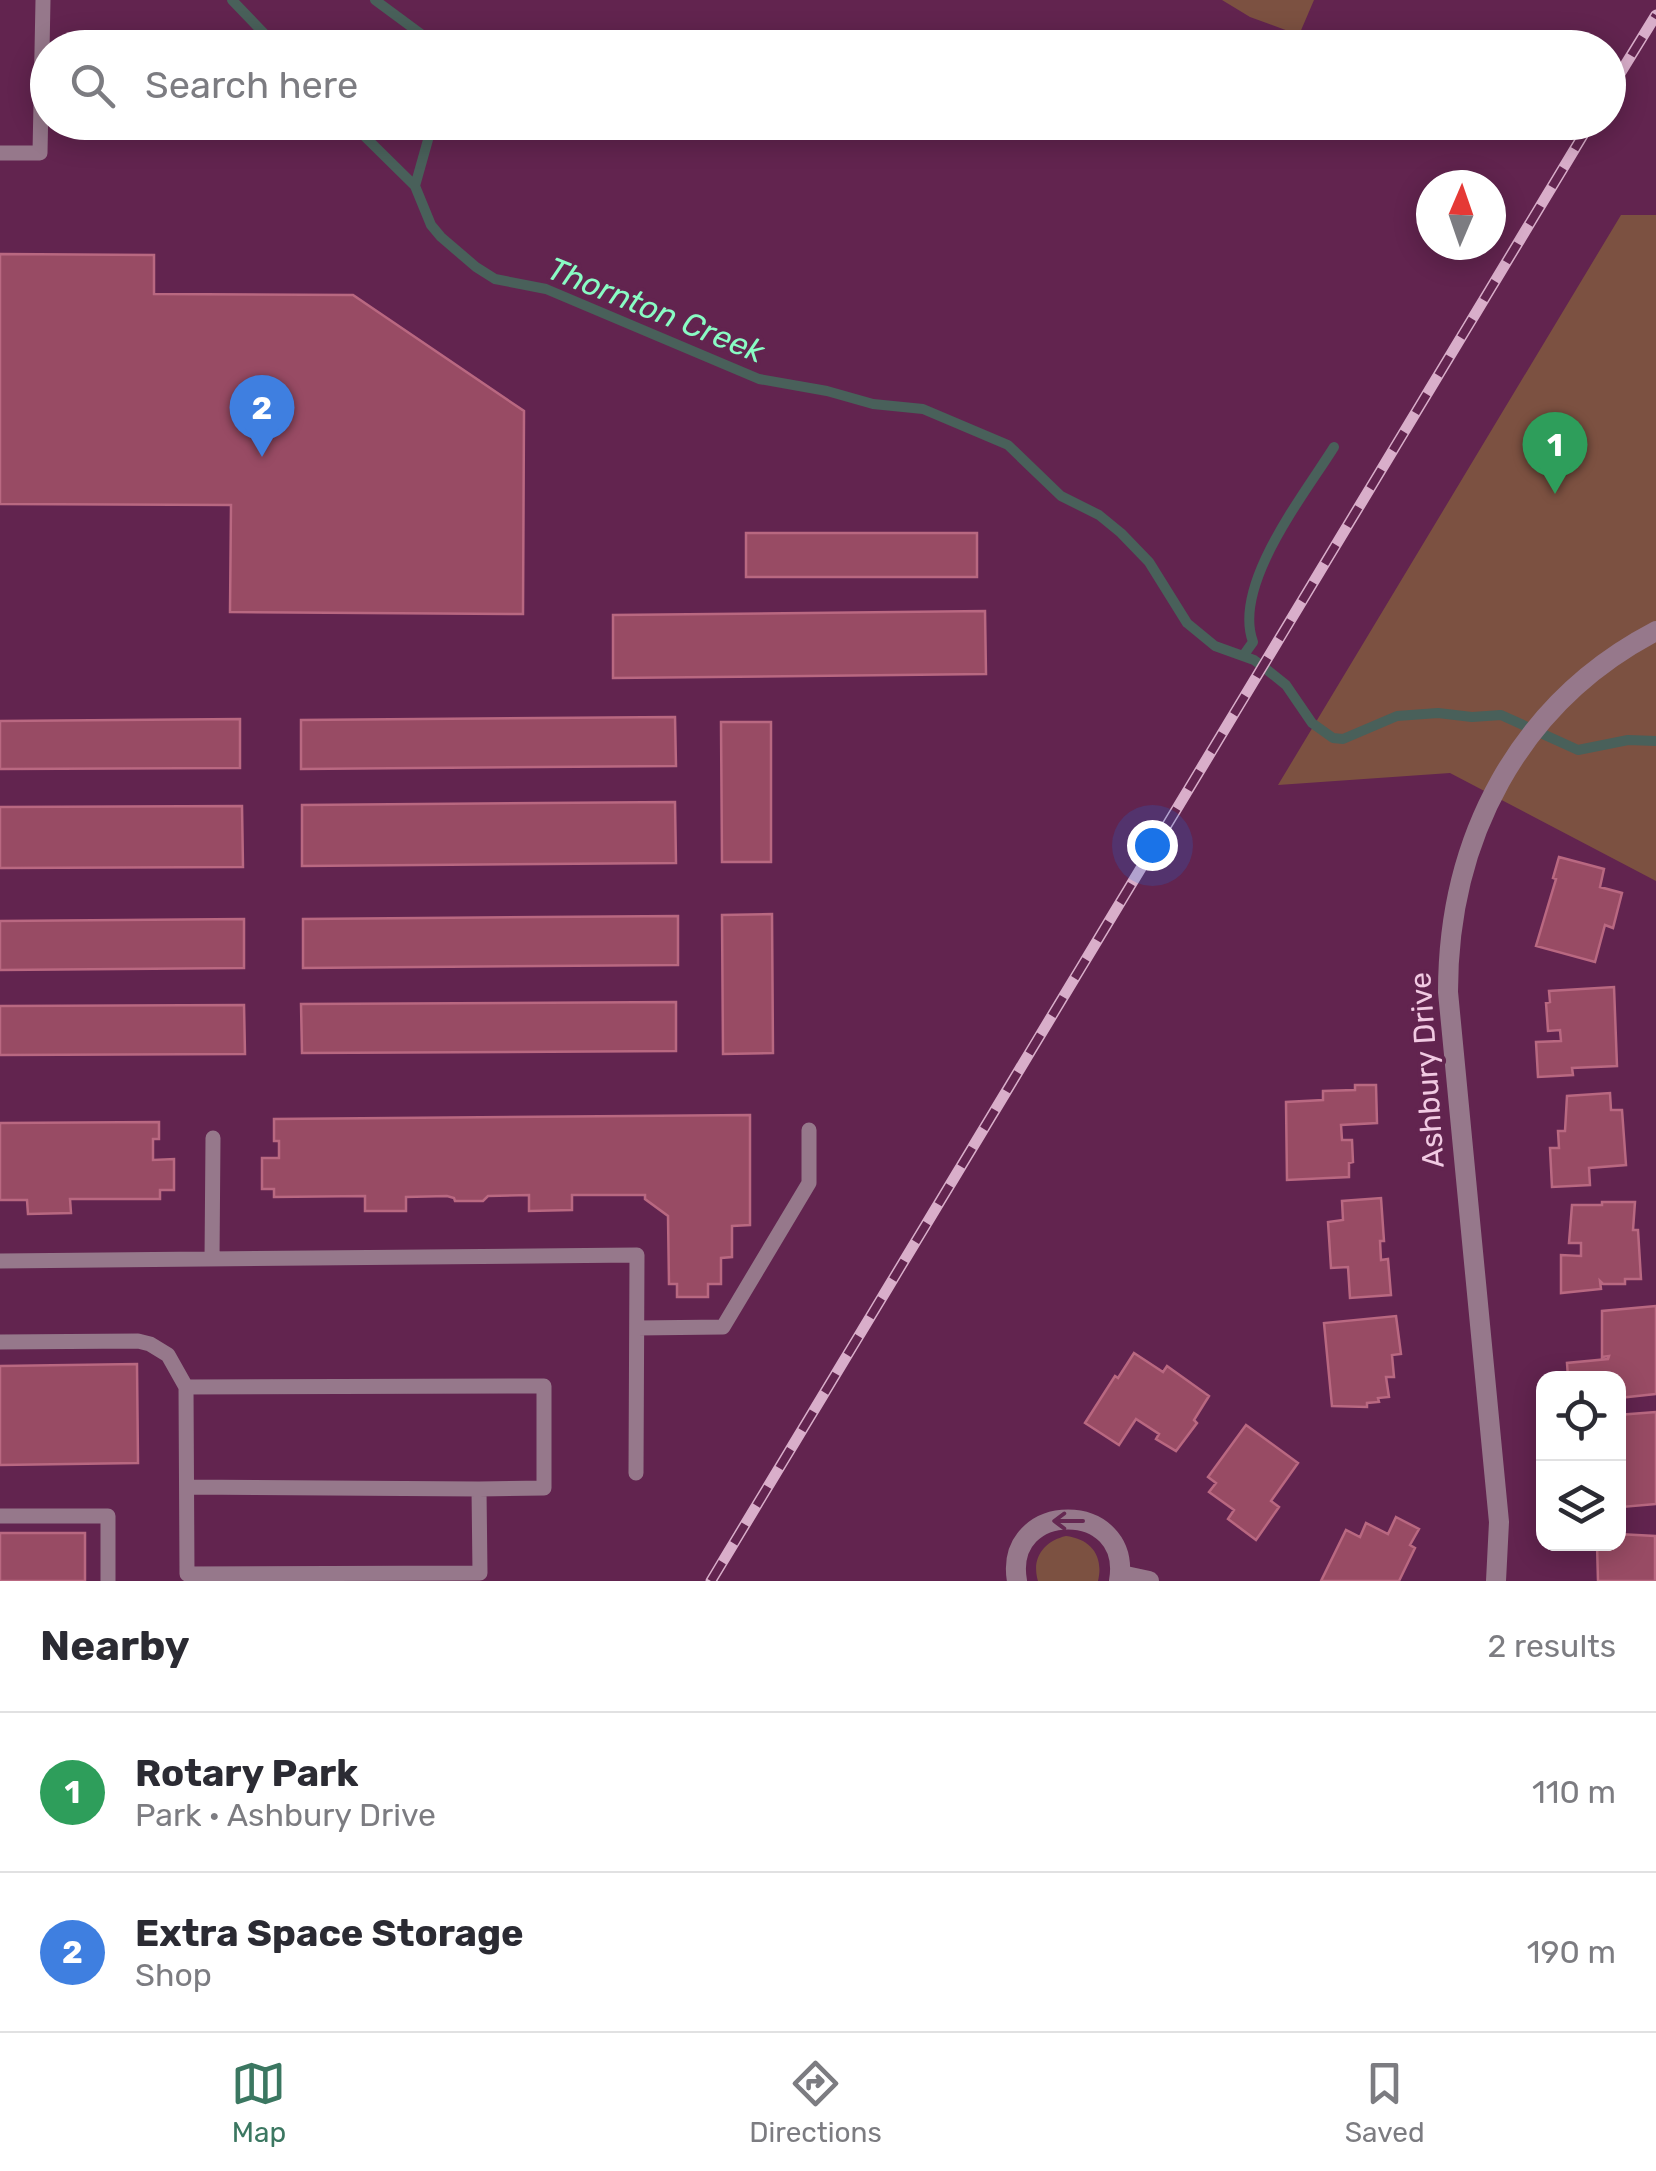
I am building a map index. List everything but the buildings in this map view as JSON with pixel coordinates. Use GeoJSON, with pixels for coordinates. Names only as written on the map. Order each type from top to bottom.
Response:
{"type":"FeatureCollection","features":[{"type":"Feature","properties":{"kind":"street","name":"Ashbury Drive"},"geometry":{"type":"LineString","coordinates":[[1496,1581],[1499,1522],[1455,1077],[1448,955],[1453,912],[1470,847],[1494,792],[1524,744],[1549,711],[1606,661],[1656,631]]}},
{"type":"Feature","properties":{"kind":"street"},"geometry":{"type":"LineString","coordinates":[[1017,1581],[1018,1554],[1026,1539],[1038,1527],[1070,1518],[1102,1530],[1113,1543],[1120,1558],[1120,1578],[1150,1581]]}},
{"type":"Feature","properties":{"kind":"lane"},"geometry":{"type":"LineString","coordinates":[[42,30],[43,0]]}},
{"type":"Feature","properties":{"kind":"lane"},"geometry":{"type":"LineString","coordinates":[[0,153],[40,154],[40,140]]}},
{"type":"Feature","properties":{"kind":"lane"},"geometry":{"type":"LineString","coordinates":[[637,1328],[723,1326],[809,1183],[809,1130]]}},
{"type":"Feature","properties":{"kind":"lane"},"geometry":{"type":"LineString","coordinates":[[212,1259],[213,1138]]}},
{"type":"Feature","properties":{"kind":"lane"},"geometry":{"type":"LineString","coordinates":[[0,1261],[637,1255],[636,1473]]}},
{"type":"Feature","properties":{"kind":"lane"},"geometry":{"type":"LineString","coordinates":[[0,1342],[150,1344],[168,1355],[186,1387],[187,1574],[480,1573],[480,1488]]}},
{"type":"Feature","properties":{"kind":"lane"},"geometry":{"type":"LineString","coordinates":[[186,1387],[544,1386],[544,1488],[187,1487]]}},
{"type":"Feature","properties":{"kind":"lane"},"geometry":{"type":"LineString","coordinates":[[0,1516],[108,1516],[108,1581]]}},
{"type":"Feature","properties":{"kind":"shaded area"},"geometry":{"type":"Polygon","coordinates":[[[1222,0],[1314,0],[1301,30],[1285,30],[1250,17],[1222,0]]]}},
{"type":"Feature","properties":{"kind":"shaded area"},"geometry":{"type":"Polygon","coordinates":[[[1621,215],[1656,215],[1656,881],[1450,773],[1278,785],[1621,215]]]}},
{"type":"Feature","properties":{"kind":"shaded area"},"geometry":{"type":"Polygon","coordinates":[[[1066,1536],[1094,1550],[1099,1564],[1098,1581],[1038,1581],[1036,1565],[1041,1552],[1051,1542],[1066,1536]]]}},
{"type":"Feature","properties":{"kind":"waterway","name":"Thornton Creek"},"geometry":{"type":"LineString","coordinates":[[232,0],[261,30]]}},
{"type":"Feature","properties":{"kind":"waterway"},"geometry":{"type":"LineString","coordinates":[[375,0],[416,30]]}},
{"type":"Feature","properties":{"kind":"waterway","name":"Thornton Creek"},"geometry":{"type":"LineString","coordinates":[[368,140],[415,186],[431,225],[441,237],[495,279],[546,289],[759,379],[873,404],[923,409],[1008,445],[1061,496],[1099,515],[1121,533],[1149,562],[1187,623],[1215,646],[1254,660],[1266,669],[1286,685],[1312,723],[1333,738],[1343,739],[1397,716],[1438,713],[1501,715],[1578,750],[1628,740],[1656,741]]}},
{"type":"Feature","properties":{"kind":"waterway"},"geometry":{"type":"LineString","coordinates":[[415,186],[428,140]]}},
{"type":"Feature","properties":{"kind":"waterway"},"geometry":{"type":"LineString","coordinates":[[1243,656],[1253,642],[1249,619],[1261,568],[1334,447]]}},
{"type":"Feature","properties":{"kind":"railway"},"geometry":{"type":"LineString","coordinates":[[1626,64],[1656,15]]}},
{"type":"Feature","properties":{"kind":"railway"},"geometry":{"type":"LineString","coordinates":[[711,1581],[1580,140]]}},
{"type":"Feature","properties":{"kind":"place","name":"Extra Space Storage"},"geometry":{"type":"Point","coordinates":[262,457]}},
{"type":"Feature","properties":{"kind":"place","name":"Rotary Park"},"geometry":{"type":"Point","coordinates":[1555,494]}}]}
